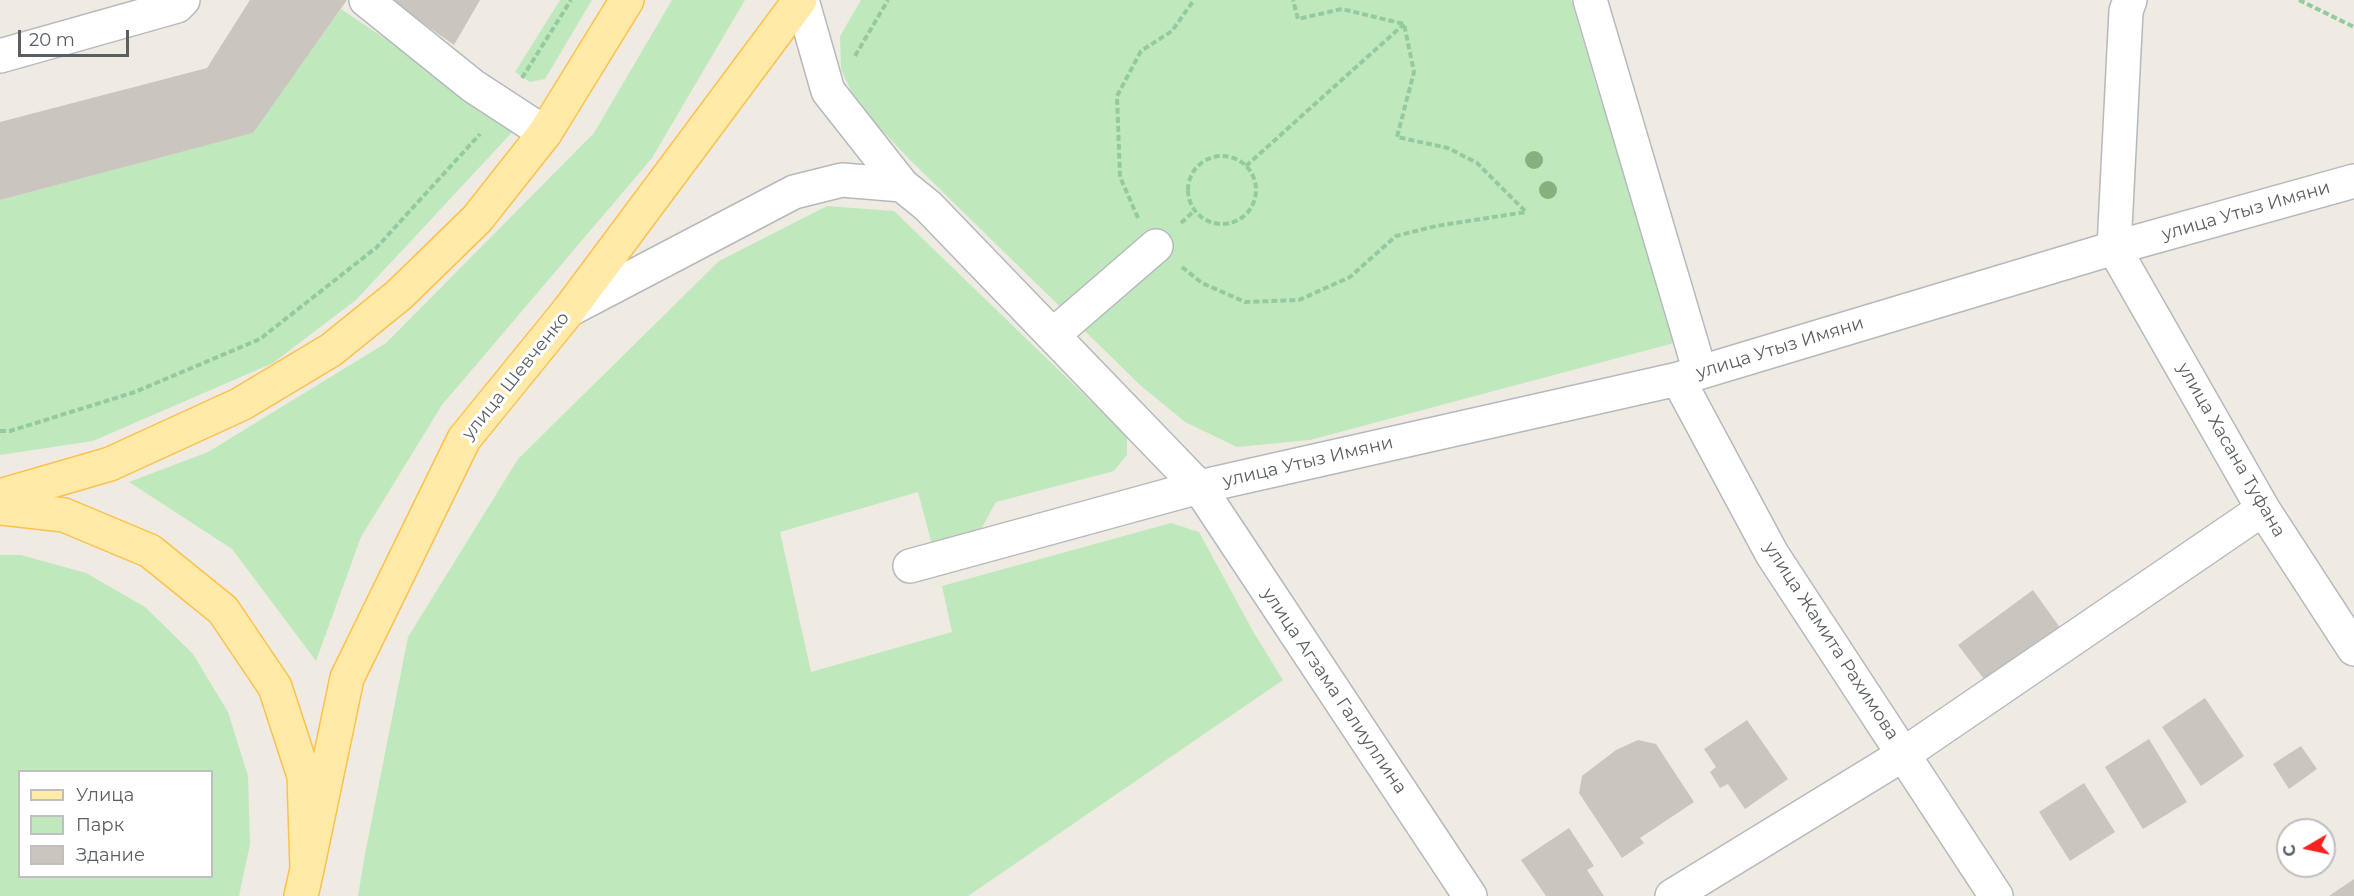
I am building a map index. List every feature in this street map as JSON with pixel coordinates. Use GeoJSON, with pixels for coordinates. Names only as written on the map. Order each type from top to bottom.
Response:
{"type":"FeatureCollection","features":[{"type":"Feature","properties":{"kind":"main road"},"geometry":{"type":"LineString","coordinates":[[0,496],[110,464],[240,404],[331,350],[399,295],[477,219],[545,133],[627,0]]}},
{"type":"Feature","properties":{"kind":"main road","name":"улица Шевченко"},"geometry":{"type":"LineString","coordinates":[[304,883],[347,678],[464,439],[569,310],[801,0]]}},
{"type":"Feature","properties":{"kind":"main road"},"geometry":{"type":"LineString","coordinates":[[0,508],[64,515],[150,551],[223,610],[275,687],[304,776],[304,883]]}},
{"type":"Feature","properties":{"kind":"street"},"geometry":{"type":"LineString","coordinates":[[0,56],[177,6],[183,0]]}},
{"type":"Feature","properties":{"kind":"street"},"geometry":{"type":"LineString","coordinates":[[366,0],[473,86],[545,133]]}},
{"type":"Feature","properties":{"kind":"street","name":"улица Агзама Галиуллина"},"geometry":{"type":"LineString","coordinates":[[801,0],[832,96],[903,185],[928,206],[1198,487],[1470,896]]}},
{"type":"Feature","properties":{"kind":"street","name":"улица Жамита Рахимова"},"geometry":{"type":"LineString","coordinates":[[1590,0],[1689,376],[1772,554],[1996,896]]}},
{"type":"Feature","properties":{"kind":"street"},"geometry":{"type":"LineString","coordinates":[[2114,248],[2126,11],[2130,0]]}},
{"type":"Feature","properties":{"kind":"street"},"geometry":{"type":"LineString","coordinates":[[569,310],[794,192],[842,180],[903,185]]}},
{"type":"Feature","properties":{"kind":"street","name":"улица Утыз Имяни"},"geometry":{"type":"LineString","coordinates":[[910,566],[1198,487],[1689,376],[2114,248],[2354,181]]}},
{"type":"Feature","properties":{"kind":"street"},"geometry":{"type":"LineString","coordinates":[[1053,335],[1156,246]]}},
{"type":"Feature","properties":{"kind":"street","name":"улица Хасана Туфана"},"geometry":{"type":"LineString","coordinates":[[2114,248],[2263,509],[2354,649]]}},
{"type":"Feature","properties":{"kind":"street"},"geometry":{"type":"LineString","coordinates":[[1672,896],[1904,754],[2263,509]]}},
{"type":"Feature","properties":{"kind":"path"},"geometry":{"type":"LineString","coordinates":[[0,431],[10,431],[135,392],[260,339],[377,247],[505,106],[571,0]]}},
{"type":"Feature","properties":{"kind":"path"},"geometry":{"type":"LineString","coordinates":[[832,96],[888,0]]}},
{"type":"Feature","properties":{"kind":"path"},"geometry":{"type":"LineString","coordinates":[[1194,0],[1172,31],[1141,51],[1117,96],[1120,177],[1140,223],[1156,246],[1202,283],[1245,302],[1299,300],[1350,277],[1396,236],[1436,226],[1526,212],[1477,163],[1448,148],[1397,137],[1414,72],[1404,24]]}},
{"type":"Feature","properties":{"kind":"path"},"geometry":{"type":"LineString","coordinates":[[1293,0],[1298,19],[1342,9],[1404,24]]}},
{"type":"Feature","properties":{"kind":"path"},"geometry":{"type":"LineString","coordinates":[[2299,0],[2354,27]]}},
{"type":"Feature","properties":{"kind":"path"},"geometry":{"type":"LineString","coordinates":[[1246,166],[1404,24]]}},
{"type":"Feature","properties":{"kind":"path"},"geometry":{"type":"LineString","coordinates":[[1226,156],[1246,166],[1253,176],[1256,187],[1251,208],[1244,216],[1223,225],[1202,219],[1194,211],[1187,190],[1196,168],[1204,161],[1226,156]]}},
{"type":"Feature","properties":{"kind":"green space"},"geometry":{"type":"Polygon","coordinates":[[[560,0],[592,0],[545,79],[530,82],[515,72],[560,0]]]}},
{"type":"Feature","properties":{"kind":"green space"},"geometry":{"type":"Polygon","coordinates":[[[672,0],[745,0],[652,158],[442,405],[361,537],[316,661],[232,549],[129,482],[208,452],[386,343],[594,133],[672,0]]]}},
{"type":"Feature","properties":{"kind":"green space"},"geometry":{"type":"Polygon","coordinates":[[[861,0],[1571,0],[1674,343],[1310,440],[1237,447],[1185,422],[1140,385],[911,161],[857,104],[841,69],[840,36],[861,0]]]}},
{"type":"Feature","properties":{"kind":"green space"},"geometry":{"type":"Polygon","coordinates":[[[341,9],[517,127],[356,300],[273,363],[93,441],[0,455],[0,200],[252,133],[341,9]]]}},
{"type":"Feature","properties":{"kind":"green space"},"geometry":{"type":"Polygon","coordinates":[[[827,206],[894,211],[1127,436],[1127,455],[1114,471],[996,502],[980,531],[932,545],[918,492],[780,532],[811,672],[952,632],[942,586],[1171,523],[1199,532],[1254,633],[1283,680],[968,896],[358,896],[408,637],[518,459],[719,261],[827,206]]]}},
{"type":"Feature","properties":{"kind":"green space"},"geometry":{"type":"Polygon","coordinates":[[[0,555],[21,555],[86,573],[145,607],[193,654],[228,712],[248,776],[250,844],[239,896],[0,896],[0,555]]]}},
{"type":"Feature","properties":{"kind":"building"},"geometry":{"type":"Polygon","coordinates":[[[250,0],[347,0],[253,133],[0,200],[0,122],[207,68],[250,0]]]}},
{"type":"Feature","properties":{"kind":"building"},"geometry":{"type":"Polygon","coordinates":[[[390,0],[480,0],[454,45],[390,0]]]}},
{"type":"Feature","properties":{"kind":"building"},"geometry":{"type":"Polygon","coordinates":[[[2033,590],[2061,629],[1987,683],[1958,645],[2033,590]]]}},
{"type":"Feature","properties":{"kind":"building"},"geometry":{"type":"Polygon","coordinates":[[[2205,698],[2244,756],[2201,786],[2162,727],[2205,698]]]}},
{"type":"Feature","properties":{"kind":"building"},"geometry":{"type":"Polygon","coordinates":[[[1747,720],[1788,779],[1745,809],[1728,784],[1720,788],[1710,772],[1716,767],[1704,749],[1747,720]]]}},
{"type":"Feature","properties":{"kind":"building"},"geometry":{"type":"Polygon","coordinates":[[[2149,739],[2187,802],[2143,829],[2105,767],[2149,739]]]}},
{"type":"Feature","properties":{"kind":"building"},"geometry":{"type":"Polygon","coordinates":[[[1638,740],[1656,744],[1694,802],[1640,838],[1644,843],[1622,858],[1579,793],[1582,776],[1616,750],[1638,740]]]}},
{"type":"Feature","properties":{"kind":"building"},"geometry":{"type":"Polygon","coordinates":[[[2301,746],[2317,769],[2289,789],[2273,764],[2301,746]]]}},
{"type":"Feature","properties":{"kind":"building"},"geometry":{"type":"Polygon","coordinates":[[[2084,783],[2115,832],[2070,861],[2039,812],[2084,783]]]}},
{"type":"Feature","properties":{"kind":"building"},"geometry":{"type":"Polygon","coordinates":[[[1569,828],[1594,866],[1587,870],[1604,896],[1546,896],[1521,860],[1569,828]]]}},
{"type":"Feature","properties":{"kind":"building"},"geometry":{"type":"Polygon","coordinates":[[[2354,879],[2354,896],[2329,896],[2354,879]]]}}]}
